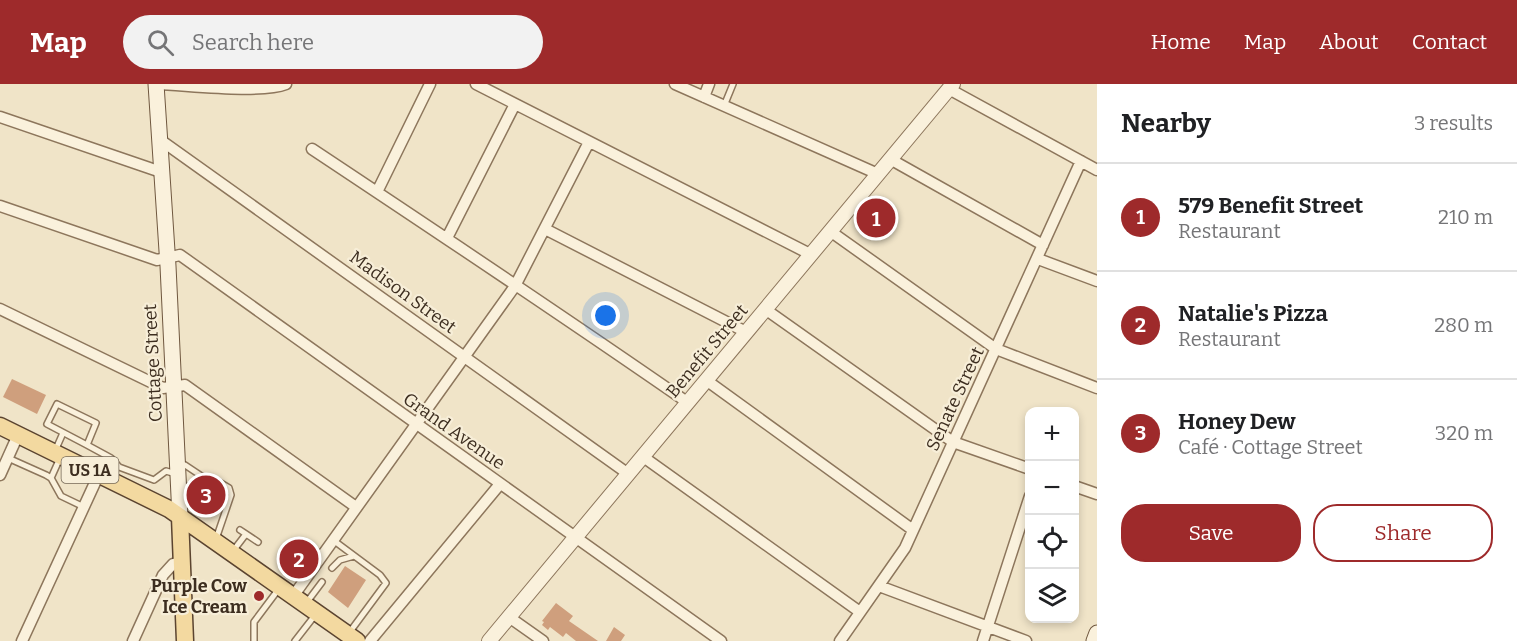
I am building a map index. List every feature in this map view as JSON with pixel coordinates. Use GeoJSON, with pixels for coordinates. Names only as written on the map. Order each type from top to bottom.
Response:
{"type":"FeatureCollection","features":[{"type":"Feature","properties":{"kind":"main road","name":"Cottage Street"},"geometry":{"type":"LineString","coordinates":[[157,84],[185,641]]}},
{"type":"Feature","properties":{"kind":"main road","name":"US 1A"},"geometry":{"type":"LineString","coordinates":[[0,426],[58,454],[111,474],[215,540],[358,639]]}},
{"type":"Feature","properties":{"kind":"main road"},"geometry":{"type":"LineString","coordinates":[[1094,641],[1097,633]]}},
{"type":"Feature","properties":{"kind":"street"},"geometry":{"type":"LineString","coordinates":[[157,84],[269,88],[286,84]]}},
{"type":"Feature","properties":{"kind":"street"},"geometry":{"type":"LineString","coordinates":[[377,192],[430,84]]}},
{"type":"Feature","properties":{"kind":"street"},"geometry":{"type":"LineString","coordinates":[[476,84],[810,254]]}},
{"type":"Feature","properties":{"kind":"street"},"geometry":{"type":"LineString","coordinates":[[675,84],[878,174]]}},
{"type":"Feature","properties":{"kind":"street"},"geometry":{"type":"LineString","coordinates":[[704,97],[709,84]]}},
{"type":"Feature","properties":{"kind":"street"},"geometry":{"type":"LineString","coordinates":[[951,87],[1097,170]]}},
{"type":"Feature","properties":{"kind":"street","name":"Benefit Street"},"geometry":{"type":"LineString","coordinates":[[489,641],[951,87]]}},
{"type":"Feature","properties":{"kind":"street"},"geometry":{"type":"LineString","coordinates":[[447,238],[515,104]]}},
{"type":"Feature","properties":{"kind":"street"},"geometry":{"type":"LineString","coordinates":[[0,117],[161,172]]}},
{"type":"Feature","properties":{"kind":"street","name":"Madison Street"},"geometry":{"type":"LineString","coordinates":[[159,139],[627,473]]}},
{"type":"Feature","properties":{"kind":"street"},"geometry":{"type":"LineString","coordinates":[[300,599],[333,540],[514,286],[589,142]]}},
{"type":"Feature","properties":{"kind":"street"},"geometry":{"type":"LineString","coordinates":[[312,149],[687,402]]}},
{"type":"Feature","properties":{"kind":"street"},"geometry":{"type":"LineString","coordinates":[[890,159],[1043,245]]}},
{"type":"Feature","properties":{"kind":"street","name":"Senate Street"},"geometry":{"type":"LineString","coordinates":[[840,641],[905,548],[1081,161]]}},
{"type":"Feature","properties":{"kind":"street","name":"Grand Avenue"},"geometry":{"type":"LineString","coordinates":[[0,206],[157,260],[180,255],[721,641]]}},
{"type":"Feature","properties":{"kind":"street"},"geometry":{"type":"LineString","coordinates":[[545,229],[746,332]]}},
{"type":"Feature","properties":{"kind":"street"},"geometry":{"type":"LineString","coordinates":[[830,231],[996,349],[1097,388]]}},
{"type":"Feature","properties":{"kind":"street"},"geometry":{"type":"LineString","coordinates":[[1038,259],[1097,281]]}},
{"type":"Feature","properties":{"kind":"street"},"geometry":{"type":"LineString","coordinates":[[0,309],[164,388],[184,385],[356,507]]}},
{"type":"Feature","properties":{"kind":"street"},"geometry":{"type":"LineString","coordinates":[[765,309],[953,442],[1025,468]]}},
{"type":"Feature","properties":{"kind":"street"},"geometry":{"type":"LineString","coordinates":[[706,380],[913,530]]}},
{"type":"Feature","properties":{"kind":"street"},"geometry":{"type":"LineString","coordinates":[[1,470],[18,435]]}},
{"type":"Feature","properties":{"kind":"street"},"geometry":{"type":"LineString","coordinates":[[642,456],[860,612]]}},
{"type":"Feature","properties":{"kind":"street"},"geometry":{"type":"LineString","coordinates":[[22,641],[84,507],[111,474]]}},
{"type":"Feature","properties":{"kind":"street"},"geometry":{"type":"LineString","coordinates":[[358,639],[500,484]]}},
{"type":"Feature","properties":{"kind":"street"},"geometry":{"type":"LineString","coordinates":[[1079,488],[1097,494]]}},
{"type":"Feature","properties":{"kind":"street"},"geometry":{"type":"LineString","coordinates":[[983,641],[1025,509]]}},
{"type":"Feature","properties":{"kind":"street"},"geometry":{"type":"LineString","coordinates":[[133,641],[163,575],[173,564],[181,562]]}},
{"type":"Feature","properties":{"kind":"street"},"geometry":{"type":"LineString","coordinates":[[879,586],[1026,641]]}},
{"type":"Feature","properties":{"kind":"street"},"geometry":{"type":"LineString","coordinates":[[509,617],[543,641]]}},
{"type":"Feature","properties":{"kind":"lane"},"geometry":{"type":"LineString","coordinates":[[724,106],[734,84]]}},
{"type":"Feature","properties":{"kind":"lane"},"geometry":{"type":"LineString","coordinates":[[87,445],[96,423],[57,404],[48,424],[111,458],[111,474],[154,480],[166,471],[178,476],[190,486],[203,477]]}},
{"type":"Feature","properties":{"kind":"lane"},"geometry":{"type":"LineString","coordinates":[[51,478],[63,433]]}},
{"type":"Feature","properties":{"kind":"lane"},"geometry":{"type":"LineString","coordinates":[[8,458],[51,478],[61,496],[84,507]]}},
{"type":"Feature","properties":{"kind":"lane"},"geometry":{"type":"LineString","coordinates":[[178,476],[185,465],[203,477],[210,477],[229,488],[231,495],[215,540]]}},
{"type":"Feature","properties":{"kind":"lane"},"geometry":{"type":"LineString","coordinates":[[240,530],[258,542]]}},
{"type":"Feature","properties":{"kind":"lane"},"geometry":{"type":"LineString","coordinates":[[232,553],[246,534]]}},
{"type":"Feature","properties":{"kind":"lane"},"geometry":{"type":"LineString","coordinates":[[333,540],[380,575],[386,583],[358,639]]}},
{"type":"Feature","properties":{"kind":"lane"},"geometry":{"type":"LineString","coordinates":[[332,568],[340,560],[354,556]]}},
{"type":"Feature","properties":{"kind":"lane"},"geometry":{"type":"LineString","coordinates":[[254,641],[254,622],[300,599],[322,582]]}},
{"type":"Feature","properties":{"kind":"lane"},"geometry":{"type":"LineString","coordinates":[[295,641],[300,599]]}},
{"type":"Feature","properties":{"kind":"building"},"geometry":{"type":"Polygon","coordinates":[[[870,210],[883,220],[875,230],[862,219],[870,210]]]}},
{"type":"Feature","properties":{"kind":"building"},"geometry":{"type":"Polygon","coordinates":[[[12,379],[46,395],[37,414],[3,397],[12,379]]]}},
{"type":"Feature","properties":{"kind":"building"},"geometry":{"type":"Polygon","coordinates":[[[345,566],[366,580],[348,608],[328,592],[345,566]]]}},
{"type":"Feature","properties":{"kind":"building"},"geometry":{"type":"Polygon","coordinates":[[[556,603],[573,616],[569,621],[598,641],[576,641],[566,633],[563,637],[550,627],[548,630],[542,625],[544,622],[542,621],[556,603]]]}},
{"type":"Feature","properties":{"kind":"building"},"geometry":{"type":"Polygon","coordinates":[[[614,627],[625,635],[621,641],[606,641],[614,627]]]}},
{"type":"Feature","properties":{"kind":"place","name":"579 Benefit Street"},"geometry":{"type":"Point","coordinates":[876,218]}},
{"type":"Feature","properties":{"kind":"place","name":"Honey Dew"},"geometry":{"type":"Point","coordinates":[206,495]}},
{"type":"Feature","properties":{"kind":"place","name":"Natalie's Pizza"},"geometry":{"type":"Point","coordinates":[299,559]}},
{"type":"Feature","properties":{"kind":"place","name":"Purple Cow Ice Cream"},"geometry":{"type":"Point","coordinates":[259,596]}}]}
